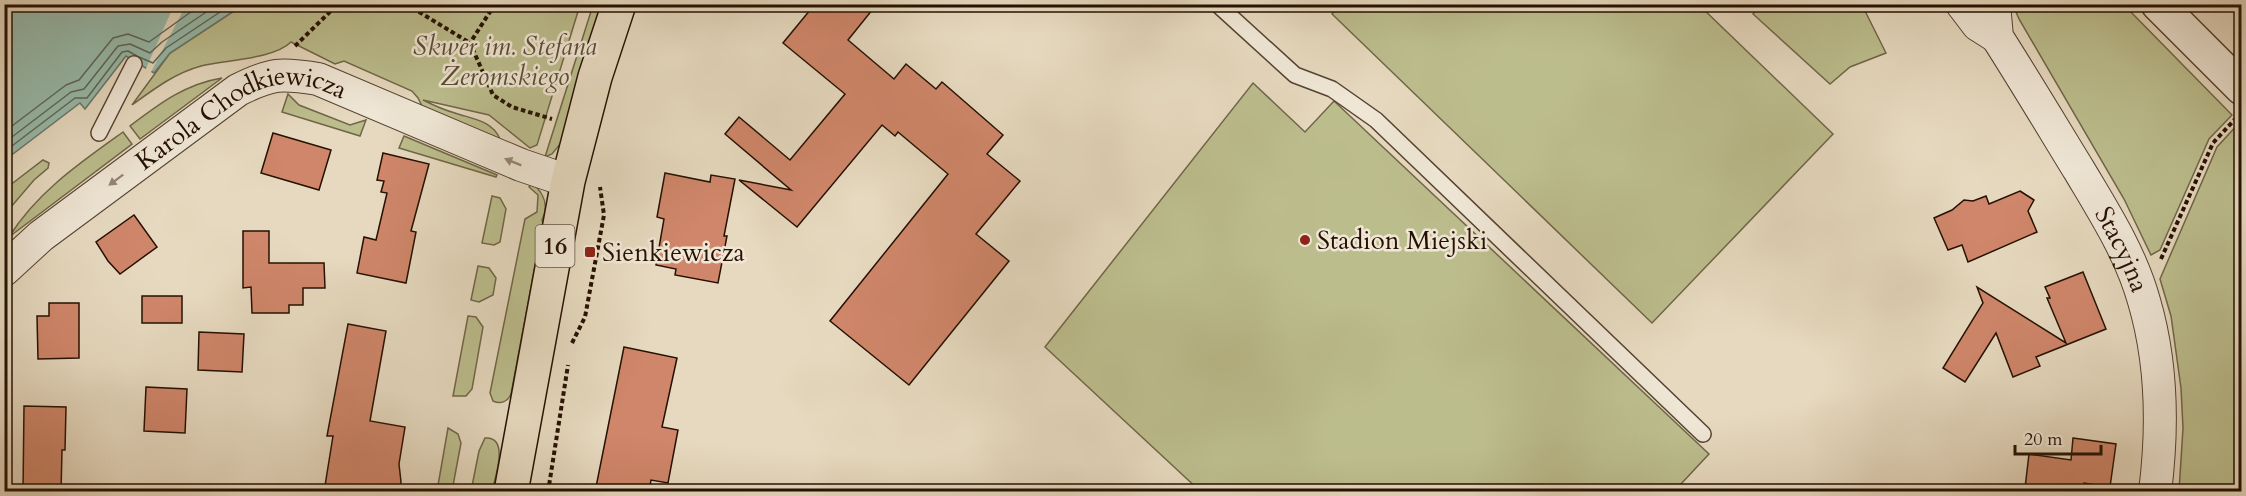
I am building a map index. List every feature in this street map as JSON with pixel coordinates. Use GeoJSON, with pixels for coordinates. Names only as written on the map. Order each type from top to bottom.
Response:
{"type":"FeatureCollection","features":[{"type":"Feature","properties":{"kind":"main road","name":"16"},"geometry":{"type":"LineString","coordinates":[[511,492],[584,179],[595,77],[619,4]]}},
{"type":"Feature","properties":{"kind":"street","name":"Stacyjna"},"geometry":{"type":"LineString","coordinates":[[1962,4],[1978,25],[1997,37]]}},
{"type":"Feature","properties":{"kind":"street","name":"Stacyjna"},"geometry":{"type":"LineString","coordinates":[[1994,4],[1997,37],[2111,224],[2144,300],[2153,344],[2160,400],[2160,457],[2155,492]]}},
{"type":"Feature","properties":{"kind":"street"},"geometry":{"type":"LineString","coordinates":[[2158,4],[2239,103]]}},
{"type":"Feature","properties":{"kind":"street","name":"Karola Chodkiewicza"},"geometry":{"type":"LineString","coordinates":[[4,270],[41,236],[238,90],[268,76],[286,75],[318,79],[521,165],[584,179]]}},
{"type":"Feature","properties":{"kind":"lane"},"geometry":{"type":"LineString","coordinates":[[1217,4],[1295,75],[1332,89],[1376,120],[1703,434]]}},
{"type":"Feature","properties":{"kind":"lane"},"geometry":{"type":"LineString","coordinates":[[99,133],[134,64]]}},
{"type":"Feature","properties":{"kind":"path"},"geometry":{"type":"LineString","coordinates":[[290,51],[338,4]]}},
{"type":"Feature","properties":{"kind":"path"},"geometry":{"type":"LineString","coordinates":[[406,4],[470,43],[492,95],[512,107],[552,119]]}},
{"type":"Feature","properties":{"kind":"path"},"geometry":{"type":"LineString","coordinates":[[470,43],[495,4]]}},
{"type":"Feature","properties":{"kind":"path"},"geometry":{"type":"LineString","coordinates":[[2158,266],[2213,143],[2239,103]]}},
{"type":"Feature","properties":{"kind":"path"},"geometry":{"type":"LineString","coordinates":[[548,492],[572,343],[585,317],[604,215],[584,179]]}},
{"type":"Feature","properties":{"kind":"green space"},"geometry":{"type":"Polygon","coordinates":[[[1341,4],[1699,5],[1833,134],[1652,323],[1332,14],[1341,4]]]}},
{"type":"Feature","properties":{"kind":"green space","name":"Skwer im. Stefana Żeromskiego"},"geometry":{"type":"Polygon","coordinates":[[[243,5],[580,5],[537,145],[530,148],[489,115],[423,100],[487,124],[500,139],[425,112],[412,91],[344,61],[335,64],[291,42],[273,52],[191,69],[165,82],[132,105],[170,53],[243,5]]]}},
{"type":"Feature","properties":{"kind":"green space"},"geometry":{"type":"Polygon","coordinates":[[[593,5],[602,5],[579,74],[561,143],[552,154],[545,157],[593,5]]]}},
{"type":"Feature","properties":{"kind":"green space"},"geometry":{"type":"Polygon","coordinates":[[[1760,5],[1862,5],[1886,53],[1850,67],[1830,84],[1753,14],[1760,5]]]}},
{"type":"Feature","properties":{"kind":"green space"},"geometry":{"type":"Polygon","coordinates":[[[2013,5],[2124,5],[2232,115],[2209,139],[2160,250],[2151,255],[2124,199],[2013,5]]]}},
{"type":"Feature","properties":{"kind":"green space"},"geometry":{"type":"Polygon","coordinates":[[[222,78],[140,139],[130,126],[184,90],[222,78]]]}},
{"type":"Feature","properties":{"kind":"green space","name":"Stadion Miejski"},"geometry":{"type":"Polygon","coordinates":[[[1253,83],[1305,132],[1334,101],[1709,454],[1680,485],[1686,491],[1200,491],[1045,347],[1253,83]]]}},
{"type":"Feature","properties":{"kind":"green space"},"geometry":{"type":"Polygon","coordinates":[[[288,94],[299,105],[350,125],[366,120],[360,136],[282,112],[288,94]]]}},
{"type":"Feature","properties":{"kind":"green space"},"geometry":{"type":"Polygon","coordinates":[[[2240,122],[2241,491],[2179,491],[2183,428],[2181,388],[2171,316],[2160,279],[2217,147],[2240,122]]]}},
{"type":"Feature","properties":{"kind":"green space"},"geometry":{"type":"Polygon","coordinates":[[[123,132],[132,144],[9,237],[46,192],[123,132]]]}},
{"type":"Feature","properties":{"kind":"green space"},"geometry":{"type":"Polygon","coordinates":[[[404,136],[497,175],[496,177],[399,148],[404,136]]]}},
{"type":"Feature","properties":{"kind":"green space"},"geometry":{"type":"Polygon","coordinates":[[[43,160],[49,163],[48,168],[34,180],[5,214],[5,189],[43,160]]]}},
{"type":"Feature","properties":{"kind":"green space"},"geometry":{"type":"Polygon","coordinates":[[[532,183],[540,191],[545,210],[511,394],[504,402],[499,403],[493,401],[490,393],[525,219],[537,212],[538,195],[529,187],[532,183]]]}},
{"type":"Feature","properties":{"kind":"green space"},"geometry":{"type":"Polygon","coordinates":[[[492,196],[500,198],[506,209],[500,242],[494,245],[482,243],[492,196]]]}},
{"type":"Feature","properties":{"kind":"green space"},"geometry":{"type":"Polygon","coordinates":[[[478,266],[489,268],[496,278],[493,295],[479,302],[471,300],[478,266]]]}},
{"type":"Feature","properties":{"kind":"green space"},"geometry":{"type":"Polygon","coordinates":[[[468,316],[476,317],[483,327],[472,389],[466,396],[453,396],[468,316]]]}},
{"type":"Feature","properties":{"kind":"green space"},"geometry":{"type":"Polygon","coordinates":[[[448,428],[458,434],[461,443],[452,491],[437,491],[448,428]]]}},
{"type":"Feature","properties":{"kind":"green space"},"geometry":{"type":"Polygon","coordinates":[[[485,438],[493,439],[499,450],[498,468],[492,491],[471,491],[479,451],[485,438]]]}},
{"type":"Feature","properties":{"kind":"water"},"geometry":{"type":"Polygon","coordinates":[[[5,5],[243,5],[170,53],[154,73],[126,56],[85,109],[80,103],[5,160],[5,5]]]}},
{"type":"Feature","properties":{"kind":"pier"},"geometry":{"type":"Polygon","coordinates":[[[174,5],[186,5],[150,74],[145,71],[174,5]]]}},
{"type":"Feature","properties":{"kind":"building"},"geometry":{"type":"Polygon","coordinates":[[[815,4],[877,4],[848,40],[894,79],[906,64],[936,89],[942,82],[1003,135],[987,154],[1020,181],[976,234],[1009,261],[909,385],[830,321],[948,174],[898,132],[895,136],[882,125],[797,227],[739,180],[791,190],[725,134],[739,117],[790,160],[845,94],[783,43],[815,4]]]}},
{"type":"Feature","properties":{"kind":"building"},"geometry":{"type":"Polygon","coordinates":[[[273,133],[331,150],[319,190],[261,173],[273,133]]]}},
{"type":"Feature","properties":{"kind":"building"},"geometry":{"type":"Polygon","coordinates":[[[383,153],[429,164],[411,231],[416,232],[406,283],[357,273],[364,237],[376,240],[387,193],[381,192],[384,181],[377,180],[383,153]]]}},
{"type":"Feature","properties":{"kind":"building"},"geometry":{"type":"Polygon","coordinates":[[[665,173],[710,182],[711,175],[735,179],[718,283],[675,275],[676,269],[656,265],[664,219],[657,217],[665,173]]]}},
{"type":"Feature","properties":{"kind":"building"},"geometry":{"type":"Polygon","coordinates":[[[2020,191],[2034,200],[2028,211],[2037,232],[1968,262],[1962,245],[1948,250],[1934,218],[1952,210],[1964,200],[1973,201],[1986,196],[1989,204],[2020,191]]]}},
{"type":"Feature","properties":{"kind":"building"},"geometry":{"type":"Polygon","coordinates":[[[134,215],[157,247],[120,274],[96,242],[134,215]]]}},
{"type":"Feature","properties":{"kind":"building"},"geometry":{"type":"Polygon","coordinates":[[[243,231],[269,231],[269,263],[324,263],[325,288],[303,288],[303,305],[289,305],[289,313],[252,313],[251,287],[243,288],[243,231]]]}},
{"type":"Feature","properties":{"kind":"building"},"geometry":{"type":"Polygon","coordinates":[[[2083,272],[2106,329],[2036,357],[2040,366],[2013,377],[1996,333],[1965,382],[1943,368],[1983,303],[1977,287],[2066,343],[2047,298],[2050,298],[2045,287],[2083,272]]]}},
{"type":"Feature","properties":{"kind":"building"},"geometry":{"type":"Polygon","coordinates":[[[142,296],[182,296],[182,323],[142,323],[142,296]]]}},
{"type":"Feature","properties":{"kind":"building"},"geometry":{"type":"Polygon","coordinates":[[[49,303],[79,303],[79,358],[38,359],[37,316],[49,316],[49,303]]]}},
{"type":"Feature","properties":{"kind":"building"},"geometry":{"type":"Polygon","coordinates":[[[348,324],[386,331],[370,421],[405,427],[399,464],[401,482],[399,492],[324,492],[333,436],[327,436],[348,324]]]}},
{"type":"Feature","properties":{"kind":"building"},"geometry":{"type":"Polygon","coordinates":[[[199,332],[244,334],[242,372],[198,370],[199,332]]]}},
{"type":"Feature","properties":{"kind":"building"},"geometry":{"type":"Polygon","coordinates":[[[624,347],[677,358],[662,427],[678,430],[668,483],[651,480],[649,492],[595,492],[624,347]]]}},
{"type":"Feature","properties":{"kind":"building"},"geometry":{"type":"Polygon","coordinates":[[[146,387],[187,389],[185,433],[144,431],[146,387]]]}},
{"type":"Feature","properties":{"kind":"building"},"geometry":{"type":"Polygon","coordinates":[[[24,406],[66,407],[61,492],[23,492],[24,406]]]}},
{"type":"Feature","properties":{"kind":"building"},"geometry":{"type":"Polygon","coordinates":[[[2073,438],[2116,444],[2110,487],[2084,483],[2083,492],[2052,492],[2025,488],[2029,454],[2071,460],[2073,438]]]}},
{"type":"Feature","properties":{"kind":"place","name":"Stadion Miejski"},"geometry":{"type":"Point","coordinates":[1305,240]}},
{"type":"Feature","properties":{"kind":"place","name":"Sienkiewicza"},"geometry":{"type":"Point","coordinates":[590,252]}}]}
